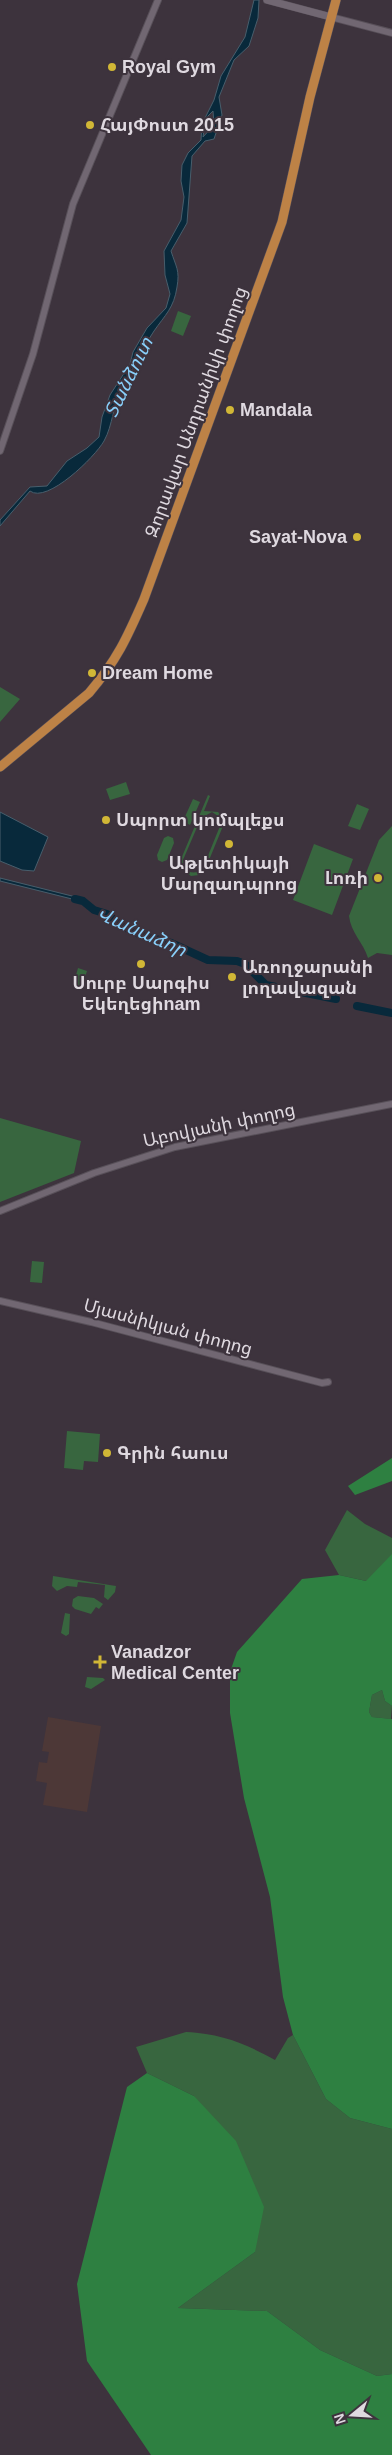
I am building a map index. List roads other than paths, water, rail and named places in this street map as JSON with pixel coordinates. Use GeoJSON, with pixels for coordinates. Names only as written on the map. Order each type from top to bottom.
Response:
{"type":"FeatureCollection","features":[{"type":"Feature","properties":{"kind":"highway","name":"Զորավար Անդրանիկի փողոց"},"geometry":{"type":"LineString","coordinates":[[0,767],[89,693],[122,649],[144,599],[282,222],[310,97],[336,0]]}},
{"type":"Feature","properties":{"kind":"main road"},"geometry":{"type":"LineString","coordinates":[[269,0],[331,17]]}},
{"type":"Feature","properties":{"kind":"street"},"geometry":{"type":"LineString","coordinates":[[0,451],[31,360],[73,204],[158,0]]}},
{"type":"Feature","properties":{"kind":"street"},"geometry":{"type":"LineString","coordinates":[[331,17],[392,33]]}},
{"type":"Feature","properties":{"kind":"street","name":"Աբովյանի փողոց"},"geometry":{"type":"LineString","coordinates":[[0,1211],[142,1155],[174,1146],[392,1104]]}},
{"type":"Feature","properties":{"kind":"street","name":"Մյասնիկյան փողոց"},"geometry":{"type":"LineString","coordinates":[[0,1301],[91,1322],[312,1381],[328,1382]]}},
{"type":"Feature","properties":{"kind":"water"},"geometry":{"type":"Polygon","coordinates":[[[254,0],[259,0],[258,18],[249,46],[234,60],[219,97],[222,115],[214,139],[205,141],[192,156],[187,223],[171,251],[178,276],[174,300],[145,344],[122,387],[104,441],[81,467],[59,485],[38,493],[30,491],[0,526],[0,520],[30,487],[47,486],[67,461],[87,448],[99,437],[102,417],[110,395],[130,364],[133,352],[147,328],[166,308],[170,294],[165,275],[164,251],[181,220],[184,197],[181,181],[182,165],[188,153],[201,140],[202,124],[214,100],[221,76],[245,37],[254,0]],[[213,111],[206,118],[203,137],[214,125],[213,111]]]}},
{"type":"Feature","properties":{"kind":"water"},"geometry":{"type":"Polygon","coordinates":[[[0,812],[48,837],[34,871],[22,870],[0,861],[0,812]]]}},
{"type":"Feature","properties":{"kind":"water"},"geometry":{"type":"Polygon","coordinates":[[[0,878],[72,896],[82,899],[84,902],[0,881],[0,878]]]}},
{"type":"Feature","properties":{"kind":"waterway","name":"Վանաձոր"},"geometry":{"type":"LineString","coordinates":[[75,899],[83,901],[94,910],[107,914],[122,926],[143,936],[171,943],[208,960],[237,961],[245,964],[266,985],[336,999]]}},
{"type":"Feature","properties":{"kind":"waterway","name":"Վանաձոր"},"geometry":{"type":"LineString","coordinates":[[357,1006],[392,1013]]}},
{"type":"Feature","properties":{"kind":"place","name":"Royal Gym"},"geometry":{"type":"Point","coordinates":[112,67]}},
{"type":"Feature","properties":{"kind":"place","name":"ՀայՓոստ 2015"},"geometry":{"type":"Point","coordinates":[90,125]}},
{"type":"Feature","properties":{"kind":"place","name":"Mandala"},"geometry":{"type":"Point","coordinates":[230,410]}},
{"type":"Feature","properties":{"kind":"place","name":"Sayat-Nova"},"geometry":{"type":"Point","coordinates":[357,537]}},
{"type":"Feature","properties":{"kind":"place","name":"Dream Home"},"geometry":{"type":"Point","coordinates":[92,673]}},
{"type":"Feature","properties":{"kind":"place","name":"Սպորտ կոմպլեքս"},"geometry":{"type":"Point","coordinates":[106,820]}},
{"type":"Feature","properties":{"kind":"place","name":"Աթլետիկայի Մարզադպրոց"},"geometry":{"type":"Point","coordinates":[229,844]}},
{"type":"Feature","properties":{"kind":"place","name":"Լոռի"},"geometry":{"type":"Point","coordinates":[378,878]}},
{"type":"Feature","properties":{"kind":"place","name":"Սուրբ Սարգիս Եկեղեցիnam"},"geometry":{"type":"Point","coordinates":[141,964]}},
{"type":"Feature","properties":{"kind":"place","name":"Առողջարանի լողավազան"},"geometry":{"type":"Point","coordinates":[232,977]}},
{"type":"Feature","properties":{"kind":"place","name":"Գրին հաուս"},"geometry":{"type":"Point","coordinates":[107,1453]}},
{"type":"Feature","properties":{"kind":"place","name":"Vanadzor Medical Center"},"geometry":{"type":"Point","coordinates":[100,1662]}},
{"type":"Feature","properties":{"kind":"water label","name":"Տանձուտ"},"geometry":{"type":"Point","coordinates":[128,377]}}]}
